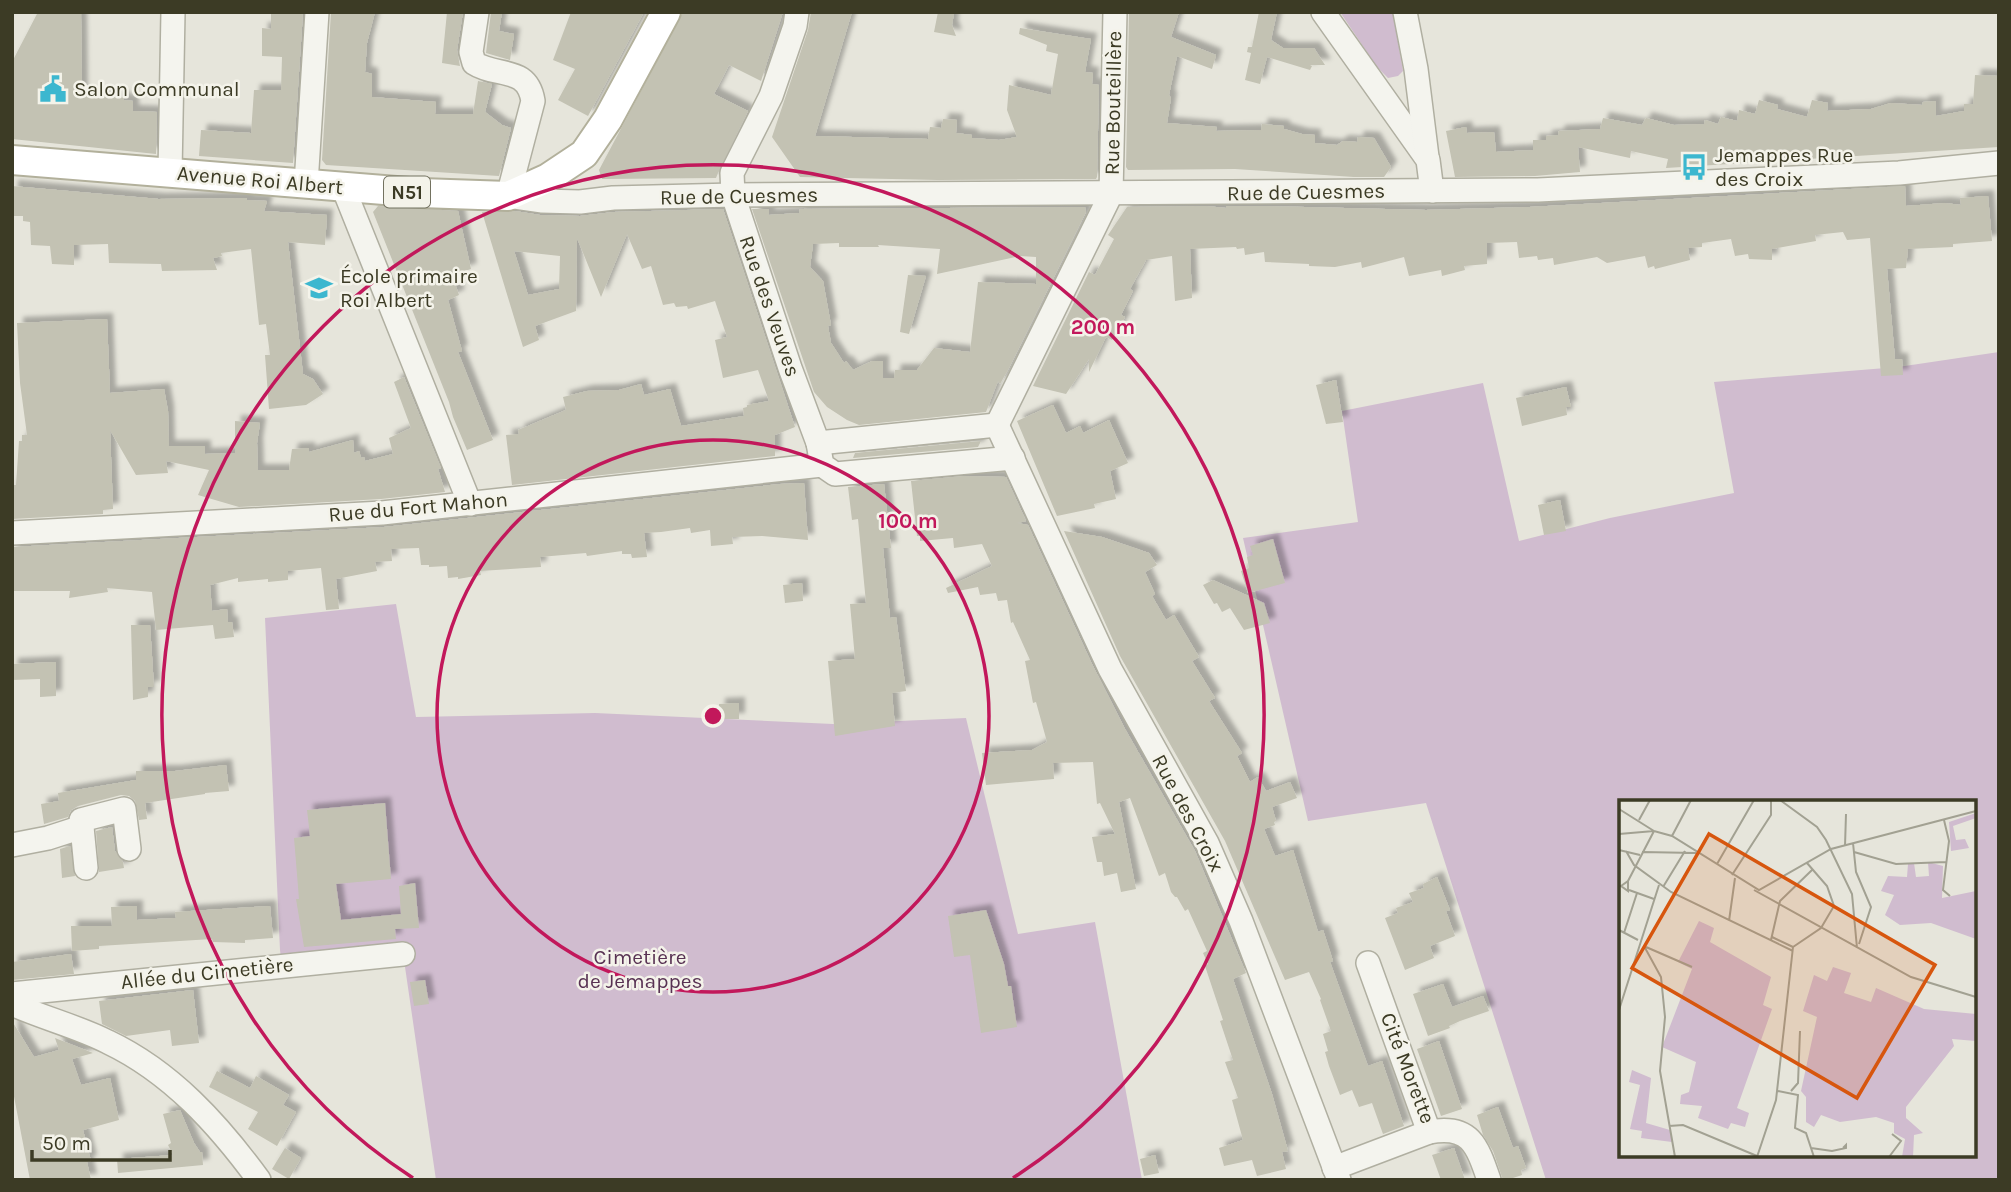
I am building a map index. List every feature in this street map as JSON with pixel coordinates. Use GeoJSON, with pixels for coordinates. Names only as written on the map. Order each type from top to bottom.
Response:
{"type":"FeatureCollection","features":[{"type":"Feature","properties":{"kind":"main road","name":"N51"},"geometry":{"type":"LineString","coordinates":[[508,196],[548,178],[584,154],[608,119],[666,12]]}},
{"type":"Feature","properties":{"kind":"main road","name":"Avenue Roi Albert"},"geometry":{"type":"LineString","coordinates":[[18,163],[170,172],[421,193],[508,196]]}},
{"type":"Feature","properties":{"kind":"street"},"geometry":{"type":"LineString","coordinates":[[170,172],[173,12]]}},
{"type":"Feature","properties":{"kind":"street"},"geometry":{"type":"LineString","coordinates":[[306,184],[317,12]]}},
{"type":"Feature","properties":{"kind":"street"},"geometry":{"type":"LineString","coordinates":[[477,12],[471,52],[474,63],[482,68],[522,79],[531,91],[533,101],[508,196]]}},
{"type":"Feature","properties":{"kind":"street","name":"Rue des Veuves"},"geometry":{"type":"LineString","coordinates":[[797,12],[795,26],[771,96],[732,173],[733,195],[820,454]]}},
{"type":"Feature","properties":{"kind":"street","name":"Rue Bouteillère"},"geometry":{"type":"LineString","coordinates":[[1111,194],[1115,12]]}},
{"type":"Feature","properties":{"kind":"street"},"geometry":{"type":"LineString","coordinates":[[1323,12],[1428,160]]}},
{"type":"Feature","properties":{"kind":"street"},"geometry":{"type":"LineString","coordinates":[[1405,12],[1416,69],[1432,191]]}},
{"type":"Feature","properties":{"kind":"street"},"geometry":{"type":"LineString","coordinates":[[1367,77],[1384,87],[1394,88],[1404,86],[1412,80],[1416,69]]}},
{"type":"Feature","properties":{"kind":"street","name":"Rue de Cuesmes"},"geometry":{"type":"LineString","coordinates":[[508,196],[541,201],[580,202],[613,198],[733,195],[1538,190],[1899,173],[1999,163]]}},
{"type":"Feature","properties":{"kind":"street"},"geometry":{"type":"LineString","coordinates":[[344,187],[470,503]]}},
{"type":"Feature","properties":{"kind":"street"},"geometry":{"type":"LineString","coordinates":[[997,425],[1111,194]]}},
{"type":"Feature","properties":{"kind":"street","name":"Rue du Fort Mahon"},"geometry":{"type":"LineString","coordinates":[[12,533],[369,513],[470,503],[820,454],[997,425]]}},
{"type":"Feature","properties":{"kind":"street","name":"Rue des Croix"},"geometry":{"type":"LineString","coordinates":[[997,425],[1110,669],[1206,843],[1241,921],[1337,1174]]}},
{"type":"Feature","properties":{"kind":"street"},"geometry":{"type":"LineString","coordinates":[[820,454],[835,474],[1013,458]]}},
{"type":"Feature","properties":{"kind":"street"},"geometry":{"type":"LineString","coordinates":[[86,868],[80,820],[124,810],[129,849]]}},
{"type":"Feature","properties":{"kind":"street"},"geometry":{"type":"LineString","coordinates":[[12,845],[48,838],[82,827]]}},
{"type":"Feature","properties":{"kind":"street","name":"Allée du Cimetière"},"geometry":{"type":"LineString","coordinates":[[12,994],[403,954]]}},
{"type":"Feature","properties":{"kind":"street","name":"Cité Morette"},"geometry":{"type":"LineString","coordinates":[[1368,963],[1429,1132],[1448,1128],[1466,1136],[1479,1149],[1489,1180]]}},
{"type":"Feature","properties":{"kind":"street"},"geometry":{"type":"LineString","coordinates":[[12,1004],[47,1020],[108,1041],[151,1067],[187,1095],[230,1141],[259,1180]]}},
{"type":"Feature","properties":{"kind":"street"},"geometry":{"type":"LineString","coordinates":[[1337,1174],[1429,1132]]}},
{"type":"Feature","properties":{"kind":"green space"},"geometry":{"type":"Polygon","coordinates":[[[1340,12],[1393,12],[1403,71],[1398,76],[1388,78],[1377,67],[1340,12]]]}},
{"type":"Feature","properties":{"kind":"green space"},"geometry":{"type":"Polygon","coordinates":[[[1999,352],[1999,1180],[1546,1180],[1426,803],[1308,821],[1243,538],[1358,522],[1342,411],[1483,383],[1519,541],[1610,518],[1734,493],[1714,382],[1898,367],[1999,352]]]}},
{"type":"Feature","properties":{"kind":"green space","name":"Cimetière de Jemappes"},"geometry":{"type":"Polygon","coordinates":[[[396,604],[416,717],[595,713],[833,724],[966,718],[1018,934],[1095,922],[1142,1180],[436,1180],[404,960],[283,974],[280,950],[265,618],[396,604]]]}},
{"type":"Feature","properties":{"kind":"building"},"geometry":{"type":"Polygon","coordinates":[[[38,12],[81,12],[82,95],[124,97],[124,100],[133,101],[133,111],[157,112],[156,154],[12,139],[12,62],[38,12]]]}},
{"type":"Feature","properties":{"kind":"building"},"geometry":{"type":"Polygon","coordinates":[[[271,12],[303,12],[293,163],[199,156],[201,130],[251,133],[254,90],[281,90],[282,57],[262,56],[262,28],[271,29],[271,12]]]}},
{"type":"Feature","properties":{"kind":"building"},"geometry":{"type":"Polygon","coordinates":[[[331,12],[375,12],[367,43],[365,72],[372,74],[372,97],[436,102],[435,114],[473,114],[478,81],[492,84],[485,112],[502,125],[511,128],[499,176],[326,165],[322,160],[331,12]]]}},
{"type":"Feature","properties":{"kind":"building"},"geometry":{"type":"Polygon","coordinates":[[[447,12],[463,12],[457,50],[460,66],[442,63],[447,12]]]}},
{"type":"Feature","properties":{"kind":"building"},"geometry":{"type":"Polygon","coordinates":[[[491,12],[502,12],[499,31],[514,34],[510,60],[486,53],[491,12]]]}},
{"type":"Feature","properties":{"kind":"building"},"geometry":{"type":"Polygon","coordinates":[[[571,12],[644,12],[588,116],[558,100],[575,69],[553,60],[571,12]]]}},
{"type":"Feature","properties":{"kind":"building"},"geometry":{"type":"Polygon","coordinates":[[[683,12],[783,12],[761,81],[729,65],[714,94],[748,111],[716,178],[602,179],[599,170],[683,12]]]}},
{"type":"Feature","properties":{"kind":"building"},"geometry":{"type":"Polygon","coordinates":[[[811,12],[852,12],[815,136],[928,139],[930,127],[941,128],[943,119],[957,120],[956,133],[972,135],[972,138],[999,140],[1017,137],[1007,110],[1009,85],[1051,95],[1058,54],[1046,51],[1047,45],[1019,34],[1020,28],[1091,39],[1085,72],[1093,73],[1092,84],[1099,85],[1096,179],[800,177],[772,137],[808,30],[811,12]]]}},
{"type":"Feature","properties":{"kind":"building"},"geometry":{"type":"Polygon","coordinates":[[[938,12],[954,13],[952,25],[956,36],[934,32],[938,12]]]}},
{"type":"Feature","properties":{"kind":"building"},"geometry":{"type":"Polygon","coordinates":[[[1129,12],[1179,12],[1171,37],[1216,55],[1212,69],[1177,56],[1169,95],[1171,98],[1167,123],[1217,127],[1216,131],[1261,130],[1262,124],[1284,126],[1284,129],[1315,135],[1315,143],[1337,145],[1343,141],[1357,142],[1358,137],[1374,138],[1391,167],[1384,177],[1235,169],[1128,170],[1129,12]]]}},
{"type":"Feature","properties":{"kind":"building"},"geometry":{"type":"Polygon","coordinates":[[[1259,12],[1277,12],[1271,40],[1283,48],[1314,48],[1325,65],[1310,65],[1310,70],[1267,57],[1260,84],[1245,80],[1251,53],[1247,52],[1248,47],[1252,47],[1259,12]]]}},
{"type":"Feature","properties":{"kind":"building"},"geometry":{"type":"Polygon","coordinates":[[[1975,75],[1999,76],[1999,147],[1666,168],[1668,159],[1631,151],[1630,158],[1578,147],[1580,172],[1535,176],[1455,177],[1446,131],[1466,127],[1467,133],[1494,132],[1496,152],[1533,150],[1533,140],[1546,140],[1546,136],[1558,135],[1559,131],[1600,129],[1603,118],[1642,125],[1646,118],[1674,125],[1704,124],[1705,120],[1718,124],[1721,117],[1737,121],[1739,110],[1755,114],[1759,100],[1778,105],[1777,109],[1807,117],[1812,100],[1828,103],[1827,111],[1871,109],[1891,103],[1922,105],[1923,102],[1936,101],[1936,116],[1964,111],[1964,104],[1973,104],[1975,75]]]}},
{"type":"Feature","properties":{"kind":"building"},"geometry":{"type":"Polygon","coordinates":[[[12,186],[159,199],[247,198],[267,201],[264,211],[327,215],[325,245],[288,242],[303,374],[313,379],[323,394],[306,405],[269,409],[265,355],[270,355],[266,324],[259,325],[251,249],[221,253],[222,256],[213,258],[217,270],[162,271],[161,264],[109,263],[108,244],[74,245],[74,265],[52,264],[50,246],[31,245],[30,222],[23,221],[23,216],[12,216],[12,186]]]}},
{"type":"Feature","properties":{"kind":"building"},"geometry":{"type":"Polygon","coordinates":[[[1905,186],[1906,206],[1945,203],[1961,205],[1960,198],[1988,196],[1992,241],[1953,244],[1953,247],[1908,249],[1906,268],[1887,269],[1895,359],[1902,359],[1903,375],[1881,376],[1870,238],[1847,240],[1843,232],[1815,235],[1816,241],[1772,249],[1772,260],[1749,259],[1748,254],[1735,256],[1731,239],[1702,243],[1702,247],[1688,248],[1690,260],[1655,269],[1654,266],[1648,268],[1645,256],[1607,263],[1597,257],[1554,265],[1553,258],[1519,258],[1517,242],[1487,243],[1487,264],[1464,266],[1465,270],[1442,276],[1441,270],[1409,276],[1404,257],[1362,268],[1361,262],[1335,267],[1265,262],[1264,252],[1245,255],[1244,248],[1236,247],[1190,249],[1192,298],[1175,301],[1172,256],[1146,260],[1130,289],[1133,291],[1121,315],[1125,317],[1112,340],[1106,337],[1089,372],[1089,359],[1066,394],[1033,386],[1089,272],[1095,275],[1114,239],[1108,235],[1127,207],[1264,206],[1426,210],[1529,207],[1905,186]]]}},
{"type":"Feature","properties":{"kind":"building"},"geometry":{"type":"Polygon","coordinates":[[[378,206],[458,211],[471,269],[452,275],[459,295],[448,300],[462,351],[458,352],[493,440],[467,450],[373,212],[378,206]]]}},
{"type":"Feature","properties":{"kind":"building"},"geometry":{"type":"Polygon","coordinates":[[[1085,207],[1086,212],[1010,366],[1000,384],[998,381],[986,412],[859,425],[827,407],[814,392],[752,209],[769,209],[769,215],[799,213],[800,209],[1085,207]],[[839,243],[813,244],[810,267],[823,281],[831,325],[828,326],[831,343],[844,363],[846,361],[853,370],[872,361],[883,361],[883,378],[894,378],[895,370],[917,370],[934,348],[970,352],[978,282],[1036,284],[1036,257],[1020,256],[937,274],[940,249],[878,245],[879,247],[839,247],[839,243]]]}},
{"type":"Feature","properties":{"kind":"building"},"geometry":{"type":"Polygon","coordinates":[[[723,209],[795,427],[775,435],[775,456],[512,485],[506,435],[519,434],[518,430],[566,410],[563,397],[587,391],[619,390],[641,384],[644,395],[670,389],[681,426],[744,416],[743,408],[747,405],[769,401],[758,370],[723,378],[715,340],[727,337],[715,301],[688,309],[687,306],[676,307],[674,303],[663,305],[651,266],[642,269],[627,234],[601,297],[577,238],[576,311],[535,326],[539,340],[523,347],[482,212],[515,211],[580,216],[614,212],[723,209]],[[514,251],[528,295],[559,289],[560,256],[514,251]]]}},
{"type":"Feature","properties":{"kind":"building"},"geometry":{"type":"Polygon","coordinates":[[[908,275],[926,276],[909,334],[900,332],[908,275]]]}},
{"type":"Feature","properties":{"kind":"building"},"geometry":{"type":"Polygon","coordinates":[[[107,319],[110,393],[164,389],[169,446],[205,446],[205,454],[235,453],[235,421],[260,423],[257,443],[258,470],[289,470],[292,449],[309,448],[309,452],[353,440],[354,453],[359,451],[365,461],[393,454],[389,438],[411,428],[394,382],[404,377],[441,468],[438,469],[445,492],[381,499],[239,507],[198,495],[209,470],[166,461],[168,473],[136,475],[110,430],[113,509],[103,510],[103,514],[12,519],[12,485],[16,485],[19,441],[22,441],[22,435],[27,435],[20,383],[17,323],[107,319]]]}},
{"type":"Feature","properties":{"kind":"building"},"geometry":{"type":"Polygon","coordinates":[[[1336,380],[1343,422],[1326,424],[1316,385],[1336,380]]]}},
{"type":"Feature","properties":{"kind":"building"},"geometry":{"type":"Polygon","coordinates":[[[1566,387],[1571,407],[1566,407],[1567,415],[1522,426],[1516,398],[1566,387]]]}},
{"type":"Feature","properties":{"kind":"building"},"geometry":{"type":"Polygon","coordinates":[[[1053,405],[1066,433],[1080,426],[1083,433],[1109,420],[1128,463],[1110,471],[1116,499],[1094,504],[1095,508],[1057,516],[1017,421],[1053,405]]]}},
{"type":"Feature","properties":{"kind":"building"},"geometry":{"type":"Polygon","coordinates":[[[981,441],[978,447],[853,458],[855,453],[981,441]]]}},
{"type":"Feature","properties":{"kind":"building"},"geometry":{"type":"Polygon","coordinates":[[[964,476],[1006,477],[1026,521],[1017,523],[1028,525],[1125,729],[1195,851],[1246,973],[1233,979],[1272,1094],[1288,1151],[1282,1152],[1286,1169],[1257,1176],[1252,1160],[1224,1166],[1219,1148],[1243,1140],[1232,1100],[1238,1098],[1225,1062],[1233,1060],[1205,966],[1208,964],[1203,953],[1207,951],[1188,909],[1185,911],[1171,892],[1165,873],[1159,876],[1130,798],[1119,802],[1136,889],[1121,892],[1117,873],[1104,876],[1102,862],[1097,862],[1092,837],[1115,834],[1100,803],[1097,804],[1093,762],[1053,763],[1054,779],[986,785],[982,753],[1032,750],[1047,742],[1036,702],[1033,703],[1025,661],[1030,660],[1013,622],[1011,623],[1007,600],[998,601],[996,593],[980,595],[978,587],[948,593],[946,588],[992,566],[982,544],[954,548],[953,538],[920,541],[920,536],[917,536],[911,481],[964,476]]]}},
{"type":"Feature","properties":{"kind":"building"},"geometry":{"type":"Polygon","coordinates":[[[804,483],[808,540],[762,536],[732,537],[733,544],[711,546],[710,530],[691,533],[690,528],[644,533],[647,557],[632,558],[631,554],[622,554],[622,551],[587,556],[586,553],[540,557],[541,567],[480,571],[481,575],[458,579],[448,578],[447,566],[421,565],[419,548],[391,549],[392,561],[375,562],[377,571],[336,579],[339,609],[326,610],[321,568],[288,571],[288,580],[238,582],[238,578],[210,585],[212,611],[227,609],[228,622],[232,622],[234,637],[215,639],[213,625],[156,630],[152,592],[107,588],[108,592],[69,598],[70,591],[14,591],[12,584],[12,547],[384,527],[804,483]]]}},
{"type":"Feature","properties":{"kind":"building"},"geometry":{"type":"Polygon","coordinates":[[[884,484],[891,548],[883,548],[890,618],[896,617],[906,691],[892,693],[895,726],[835,736],[828,661],[855,659],[850,604],[866,603],[858,519],[852,520],[848,487],[884,484]]]}},
{"type":"Feature","properties":{"kind":"building"},"geometry":{"type":"Polygon","coordinates":[[[1560,500],[1566,531],[1544,535],[1538,505],[1560,500]]]}},
{"type":"Feature","properties":{"kind":"building"},"geometry":{"type":"Polygon","coordinates":[[[1064,531],[1102,537],[1149,553],[1157,565],[1145,572],[1155,594],[1152,596],[1166,620],[1174,615],[1199,657],[1192,661],[1215,698],[1209,701],[1242,753],[1237,756],[1250,782],[1258,777],[1266,791],[1290,782],[1297,798],[1272,807],[1275,825],[1264,829],[1275,856],[1293,850],[1318,932],[1323,930],[1333,961],[1330,962],[1368,1066],[1382,1061],[1404,1126],[1383,1134],[1372,1103],[1359,1107],[1352,1090],[1340,1095],[1325,1052],[1328,1051],[1323,1034],[1331,1031],[1309,972],[1285,980],[1225,841],[1120,656],[1064,531]]]}},
{"type":"Feature","properties":{"kind":"building"},"geometry":{"type":"Polygon","coordinates":[[[1273,539],[1285,583],[1248,593],[1241,571],[1249,568],[1247,557],[1253,555],[1250,546],[1273,539]]]}},
{"type":"Feature","properties":{"kind":"building"},"geometry":{"type":"Polygon","coordinates":[[[1213,580],[1264,603],[1270,623],[1244,630],[1230,608],[1222,612],[1217,603],[1214,604],[1203,585],[1213,580]]]}},
{"type":"Feature","properties":{"kind":"building"},"geometry":{"type":"Polygon","coordinates":[[[802,583],[803,601],[785,603],[783,585],[802,583]]]}},
{"type":"Feature","properties":{"kind":"building"},"geometry":{"type":"Polygon","coordinates":[[[131,625],[150,625],[154,687],[148,687],[148,697],[133,700],[131,625]]]}},
{"type":"Feature","properties":{"kind":"building"},"geometry":{"type":"Polygon","coordinates":[[[56,662],[56,696],[40,697],[40,679],[12,680],[12,664],[56,662]]]}},
{"type":"Feature","properties":{"kind":"building"},"geometry":{"type":"Polygon","coordinates":[[[739,703],[739,719],[719,719],[719,704],[739,703]]]}},
{"type":"Feature","properties":{"kind":"building"},"geometry":{"type":"Polygon","coordinates":[[[226,765],[229,791],[145,803],[147,819],[139,820],[135,801],[129,796],[121,795],[78,806],[71,810],[68,817],[44,824],[41,804],[59,801],[58,793],[136,780],[136,771],[175,771],[226,765]]]}},
{"type":"Feature","properties":{"kind":"building"},"geometry":{"type":"Polygon","coordinates":[[[385,803],[391,879],[336,884],[341,920],[401,914],[399,886],[415,883],[419,928],[395,929],[396,939],[304,947],[296,899],[299,899],[294,838],[310,836],[307,810],[385,803]]]}},
{"type":"Feature","properties":{"kind":"building"},"geometry":{"type":"Polygon","coordinates":[[[112,827],[115,851],[124,868],[99,872],[96,831],[112,827]]]}},
{"type":"Feature","properties":{"kind":"building"},"geometry":{"type":"Polygon","coordinates":[[[70,846],[75,876],[62,878],[60,849],[70,846]]]}},
{"type":"Feature","properties":{"kind":"building"},"geometry":{"type":"Polygon","coordinates":[[[1437,877],[1450,910],[1446,911],[1455,936],[1430,946],[1434,958],[1405,970],[1385,918],[1398,913],[1396,908],[1413,902],[1409,893],[1424,888],[1423,884],[1437,877]]]}},
{"type":"Feature","properties":{"kind":"building"},"geometry":{"type":"Polygon","coordinates":[[[137,906],[137,920],[176,918],[175,912],[270,906],[273,938],[245,940],[245,943],[213,942],[212,939],[99,946],[99,949],[72,951],[71,926],[112,926],[111,907],[137,906]]]}},
{"type":"Feature","properties":{"kind":"building"},"geometry":{"type":"Polygon","coordinates":[[[986,910],[1004,964],[1008,986],[1011,986],[1017,1027],[981,1033],[970,955],[954,957],[948,916],[986,910]]]}},
{"type":"Feature","properties":{"kind":"building"},"geometry":{"type":"Polygon","coordinates":[[[71,954],[74,974],[12,980],[12,962],[71,954]]]}},
{"type":"Feature","properties":{"kind":"building"},"geometry":{"type":"Polygon","coordinates":[[[425,980],[429,1004],[414,1006],[410,982],[425,980]]]}},
{"type":"Feature","properties":{"kind":"building"},"geometry":{"type":"Polygon","coordinates":[[[1443,984],[1452,1007],[1483,996],[1489,1011],[1428,1036],[1413,994],[1443,984]]]}},
{"type":"Feature","properties":{"kind":"building"},"geometry":{"type":"Polygon","coordinates":[[[193,990],[199,1043],[172,1046],[170,1030],[126,1036],[102,1024],[99,1001],[193,990]]]}},
{"type":"Feature","properties":{"kind":"building"},"geometry":{"type":"Polygon","coordinates":[[[12,1021],[34,1057],[59,1050],[55,1038],[93,1053],[72,1059],[81,1085],[110,1078],[119,1120],[83,1130],[91,1161],[87,1162],[91,1180],[30,1180],[12,1086],[12,1021]]]}},
{"type":"Feature","properties":{"kind":"building"},"geometry":{"type":"Polygon","coordinates":[[[1439,1041],[1462,1109],[1441,1116],[1417,1049],[1439,1041]]]}},
{"type":"Feature","properties":{"kind":"building"},"geometry":{"type":"Polygon","coordinates":[[[217,1071],[250,1088],[256,1076],[289,1095],[283,1105],[296,1112],[277,1146],[248,1129],[258,1112],[209,1087],[217,1071]]]}},
{"type":"Feature","properties":{"kind":"building"},"geometry":{"type":"Polygon","coordinates":[[[1498,1107],[1513,1148],[1518,1146],[1526,1168],[1521,1170],[1522,1175],[1507,1180],[1503,1180],[1477,1115],[1498,1107]]]}},
{"type":"Feature","properties":{"kind":"building"},"geometry":{"type":"Polygon","coordinates":[[[180,1110],[194,1143],[202,1152],[203,1165],[118,1173],[117,1159],[173,1155],[168,1145],[171,1143],[163,1114],[180,1110]]]}},
{"type":"Feature","properties":{"kind":"building"},"geometry":{"type":"Polygon","coordinates":[[[285,1148],[301,1158],[289,1179],[272,1169],[285,1148]]]}},
{"type":"Feature","properties":{"kind":"building"},"geometry":{"type":"Polygon","coordinates":[[[1454,1148],[1465,1180],[1441,1180],[1432,1155],[1454,1148]]]}},
{"type":"Feature","properties":{"kind":"building"},"geometry":{"type":"Polygon","coordinates":[[[1155,1155],[1159,1173],[1144,1176],[1140,1159],[1155,1155]]]}},
{"type":"Feature","properties":{"kind":"place","name":"Salon Communal"},"geometry":{"type":"Point","coordinates":[53,89]}},
{"type":"Feature","properties":{"kind":"place","name":"Jemappes Rue des Croix"},"geometry":{"type":"Point","coordinates":[1694,167]}},
{"type":"Feature","properties":{"kind":"place","name":"École primaire Roi Albert"},"geometry":{"type":"Point","coordinates":[319,288]}}]}
